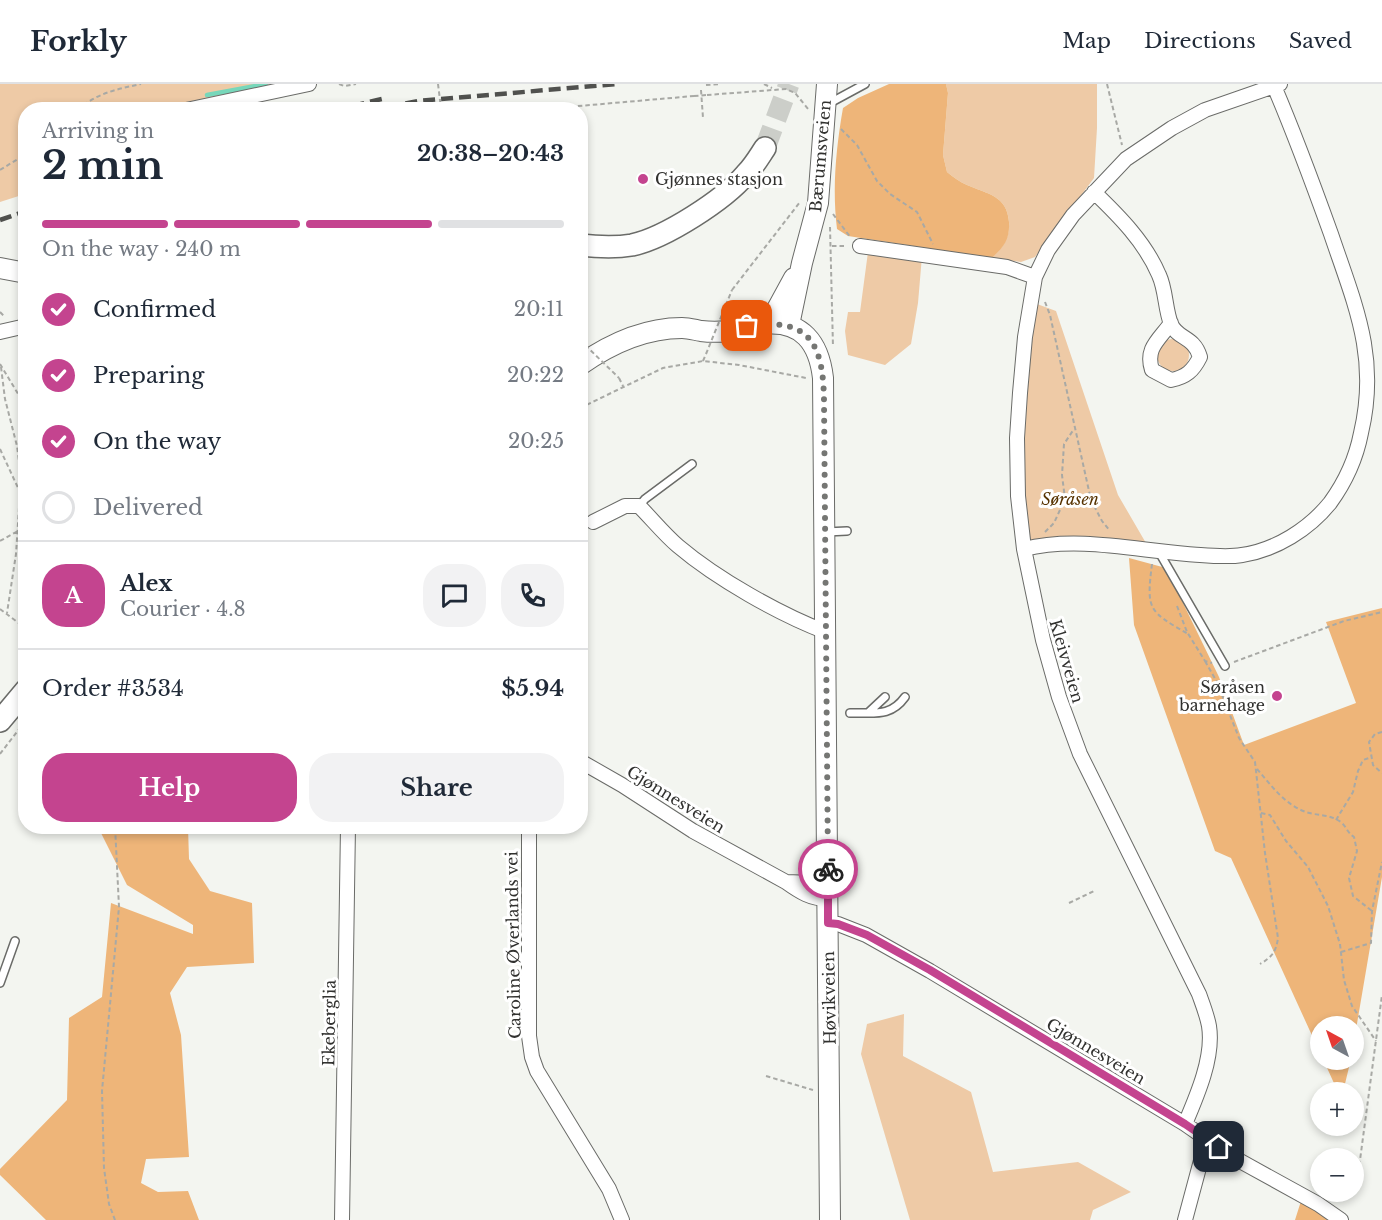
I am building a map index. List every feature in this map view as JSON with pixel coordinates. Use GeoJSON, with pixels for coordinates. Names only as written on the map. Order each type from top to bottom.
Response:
{"type":"FeatureCollection","features":[{"type":"Feature","properties":{"kind":"main road","name":"Bærumsveien"},"geometry":{"type":"LineString","coordinates":[[782,324],[818,203],[827,84]]}},
{"type":"Feature","properties":{"kind":"main road"},"geometry":{"type":"LineString","coordinates":[[588,245],[616,247],[640,243],[659,236],[733,188],[746,175],[765,148]]}},
{"type":"Feature","properties":{"kind":"main road"},"geometry":{"type":"LineString","coordinates":[[0,268],[18,271]]}},
{"type":"Feature","properties":{"kind":"main road"},"geometry":{"type":"LineString","coordinates":[[588,360],[627,339],[657,331],[683,328],[728,331],[747,326],[782,324]]}},
{"type":"Feature","properties":{"kind":"main road","name":"Høvikveien"},"geometry":{"type":"LineString","coordinates":[[782,324],[808,337],[815,346],[821,361],[823,378],[830,1220]]}},
{"type":"Feature","properties":{"kind":"main road"},"geometry":{"type":"LineString","coordinates":[[0,704],[18,683]]}},
{"type":"Feature","properties":{"kind":"main road"},"geometry":{"type":"LineString","coordinates":[[5,730],[18,705]]}},
{"type":"Feature","properties":{"kind":"street"},"geometry":{"type":"LineString","coordinates":[[224,102],[309,84]]}},
{"type":"Feature","properties":{"kind":"street"},"geometry":{"type":"LineString","coordinates":[[1028,548],[1076,544],[1123,548],[1156,555],[1242,555],[1270,547],[1312,523],[1340,489],[1351,470],[1366,411],[1368,359],[1359,320],[1277,85]]}},
{"type":"Feature","properties":{"kind":"street","name":"Kleivveien"},"geometry":{"type":"LineString","coordinates":[[1185,1124],[1200,1090],[1209,1047],[1209,1027],[1199,994],[1162,915],[1080,754],[1059,697],[1043,640],[1018,495],[1018,427],[1025,338],[1035,277],[1059,233],[1126,159],[1204,110],[1277,85]]}},
{"type":"Feature","properties":{"kind":"street"},"geometry":{"type":"LineString","coordinates":[[1094,192],[1122,219],[1149,256],[1160,275],[1171,323]]}},
{"type":"Feature","properties":{"kind":"street"},"geometry":{"type":"LineString","coordinates":[[856,246],[1007,267],[1035,277]]}},
{"type":"Feature","properties":{"kind":"street"},"geometry":{"type":"LineString","coordinates":[[2,331],[18,328]]}},
{"type":"Feature","properties":{"kind":"street"},"geometry":{"type":"LineString","coordinates":[[593,522],[625,507],[639,506],[678,546],[718,575],[796,621],[826,632]]}},
{"type":"Feature","properties":{"kind":"street","name":"Gjønnesveien"},"geometry":{"type":"LineString","coordinates":[[588,765],[622,784],[693,831],[786,882],[814,883],[828,889]]}},
{"type":"Feature","properties":{"kind":"street","name":"Ekeberglia"},"geometry":{"type":"LineString","coordinates":[[342,1220],[348,834]]}},
{"type":"Feature","properties":{"kind":"street","name":"Caroline Øverlands vei"},"geometry":{"type":"LineString","coordinates":[[529,834],[528,1036],[532,1057],[537,1071],[609,1189],[622,1220]]}},
{"type":"Feature","properties":{"kind":"street","name":"Gjønnesveien"},"geometry":{"type":"LineString","coordinates":[[828,923],[838,924],[867,935],[930,970],[1185,1124],[1231,1156],[1318,1204],[1341,1220]]}},
{"type":"Feature","properties":{"kind":"street"},"geometry":{"type":"LineString","coordinates":[[1185,1220],[1207,1138]]}},
{"type":"Feature","properties":{"kind":"lane"},"geometry":{"type":"LineString","coordinates":[[824,114],[865,84]]}},
{"type":"Feature","properties":{"kind":"lane"},"geometry":{"type":"LineString","coordinates":[[639,506],[692,464]]}},
{"type":"Feature","properties":{"kind":"lane"},"geometry":{"type":"LineString","coordinates":[[825,532],[847,531]]}},
{"type":"Feature","properties":{"kind":"lane"},"geometry":{"type":"LineString","coordinates":[[1156,555],[1225,666]]}},
{"type":"Feature","properties":{"kind":"lane"},"geometry":{"type":"LineString","coordinates":[[850,713],[894,710],[905,697]]}},
{"type":"Feature","properties":{"kind":"lane"},"geometry":{"type":"LineString","coordinates":[[868,712],[885,698]]}},
{"type":"Feature","properties":{"kind":"lane"},"geometry":{"type":"LineString","coordinates":[[0,982],[15,941]]}},
{"type":"Feature","properties":{"kind":"path"},"geometry":{"type":"LineString","coordinates":[[86,102],[106,93],[141,84]]}},
{"type":"Feature","properties":{"kind":"path"},"geometry":{"type":"LineString","coordinates":[[339,84],[356,84]]}},
{"type":"Feature","properties":{"kind":"path"},"geometry":{"type":"LineString","coordinates":[[438,84],[440,102]]}},
{"type":"Feature","properties":{"kind":"path"},"geometry":{"type":"LineString","coordinates":[[706,85],[720,84]]}},
{"type":"Feature","properties":{"kind":"path"},"geometry":{"type":"LineString","coordinates":[[764,84],[772,89]]}},
{"type":"Feature","properties":{"kind":"path"},"geometry":{"type":"LineString","coordinates":[[1107,84],[1126,159]]}},
{"type":"Feature","properties":{"kind":"path"},"geometry":{"type":"LineString","coordinates":[[588,105],[786,89],[824,114],[857,145],[877,181],[890,194],[917,212],[940,257]]}},
{"type":"Feature","properties":{"kind":"path"},"geometry":{"type":"LineString","coordinates":[[701,90],[703,118]]}},
{"type":"Feature","properties":{"kind":"path"},"geometry":{"type":"LineString","coordinates":[[0,170],[18,159]]}},
{"type":"Feature","properties":{"kind":"path"},"geometry":{"type":"LineString","coordinates":[[703,361],[732,290],[804,197]]}},
{"type":"Feature","properties":{"kind":"path"},"geometry":{"type":"LineString","coordinates":[[828,206],[856,246]]}},
{"type":"Feature","properties":{"kind":"path"},"geometry":{"type":"LineString","coordinates":[[830,226],[833,351]]}},
{"type":"Feature","properties":{"kind":"path"},"geometry":{"type":"LineString","coordinates":[[831,246],[856,246]]}},
{"type":"Feature","properties":{"kind":"path"},"geometry":{"type":"LineString","coordinates":[[1035,277],[1050,315],[1091,500],[1102,521],[1123,548]]}},
{"type":"Feature","properties":{"kind":"path"},"geometry":{"type":"LineString","coordinates":[[588,348],[619,378],[624,387]]}},
{"type":"Feature","properties":{"kind":"path"},"geometry":{"type":"LineString","coordinates":[[588,404],[663,368],[703,361],[739,365],[812,379]]}},
{"type":"Feature","properties":{"kind":"path"},"geometry":{"type":"LineString","coordinates":[[1,365],[18,394]]}},
{"type":"Feature","properties":{"kind":"path"},"geometry":{"type":"LineString","coordinates":[[1,365],[5,399],[18,454]]}},
{"type":"Feature","properties":{"kind":"path"},"geometry":{"type":"LineString","coordinates":[[1028,548],[1054,523],[1065,500],[1062,475],[1064,444],[1074,429]]}},
{"type":"Feature","properties":{"kind":"path"},"geometry":{"type":"LineString","coordinates":[[0,449],[18,488]]}},
{"type":"Feature","properties":{"kind":"path"},"geometry":{"type":"LineString","coordinates":[[0,541],[18,531]]}},
{"type":"Feature","properties":{"kind":"path"},"geometry":{"type":"LineString","coordinates":[[7,613],[18,531]]}},
{"type":"Feature","properties":{"kind":"path"},"geometry":{"type":"LineString","coordinates":[[1156,555],[1150,603],[1160,618],[1188,634]]}},
{"type":"Feature","properties":{"kind":"path"},"geometry":{"type":"LineString","coordinates":[[0,609],[18,622]]}},
{"type":"Feature","properties":{"kind":"path"},"geometry":{"type":"LineString","coordinates":[[1225,666],[1344,621],[1382,612]]}},
{"type":"Feature","properties":{"kind":"path"},"geometry":{"type":"LineString","coordinates":[[1205,662],[1217,682],[1239,738],[1250,753],[1257,769],[1282,799],[1306,812],[1326,815],[1342,823],[1347,832],[1354,837],[1357,851],[1349,878],[1353,896],[1372,911]]}},
{"type":"Feature","properties":{"kind":"path"},"geometry":{"type":"LineString","coordinates":[[0,754],[5,730]]}},
{"type":"Feature","properties":{"kind":"path"},"geometry":{"type":"LineString","coordinates":[[1382,732],[1374,734],[1369,742],[1373,765],[1382,773]]}},
{"type":"Feature","properties":{"kind":"path"},"geometry":{"type":"LineString","coordinates":[[1336,820],[1353,792],[1363,760],[1372,757]]}},
{"type":"Feature","properties":{"kind":"path"},"geometry":{"type":"LineString","coordinates":[[1257,769],[1278,938],[1271,958],[1260,964]]}},
{"type":"Feature","properties":{"kind":"path"},"geometry":{"type":"LineString","coordinates":[[1261,813],[1270,815],[1286,841],[1308,867],[1331,912],[1341,952],[1344,980],[1352,1006],[1376,1041]]}},
{"type":"Feature","properties":{"kind":"path"},"geometry":{"type":"LineString","coordinates":[[115,834],[119,907],[102,1091],[104,1168],[109,1204],[115,1220]]}},
{"type":"Feature","properties":{"kind":"path"},"geometry":{"type":"LineString","coordinates":[[1341,952],[1371,943],[1372,911],[1382,862]]}},
{"type":"Feature","properties":{"kind":"path"},"geometry":{"type":"LineString","coordinates":[[1069,903],[1094,891]]}},
{"type":"Feature","properties":{"kind":"path"},"geometry":{"type":"LineString","coordinates":[[1362,1148],[1382,995]]}},
{"type":"Feature","properties":{"kind":"path"},"geometry":{"type":"LineString","coordinates":[[766,1076],[830,1094]]}},
{"type":"Feature","properties":{"kind":"green space"},"geometry":{"type":"Polygon","coordinates":[[[0,84],[280,84],[187,102],[18,102],[18,196],[0,202],[0,84]]]}},
{"type":"Feature","properties":{"kind":"green space"},"geometry":{"type":"Polygon","coordinates":[[[946,84],[1097,84],[1094,178],[1035,257],[1021,262],[992,258],[1002,246],[1008,233],[1009,222],[1004,206],[995,197],[964,184],[947,172],[943,155],[948,93],[946,84]]]}},
{"type":"Feature","properties":{"kind":"green space"},"geometry":{"type":"Polygon","coordinates":[[[868,252],[922,256],[918,303],[911,344],[885,365],[848,355],[845,331],[848,312],[860,312],[868,252]]]}},
{"type":"Feature","properties":{"kind":"green space","name":"Søråsen"},"geometry":{"type":"Polygon","coordinates":[[[1037,304],[1056,311],[1118,495],[1150,550],[1025,544],[1019,439],[1037,304]]]}},
{"type":"Feature","properties":{"kind":"green space"},"geometry":{"type":"Polygon","coordinates":[[[1173,339],[1185,343],[1189,355],[1185,367],[1173,371],[1161,367],[1157,355],[1161,343],[1173,339]]]}},
{"type":"Feature","properties":{"kind":"green space"},"geometry":{"type":"Polygon","coordinates":[[[904,1014],[903,1056],[971,1092],[993,1172],[1078,1162],[1131,1192],[1093,1210],[1090,1220],[910,1220],[861,1054],[867,1024],[904,1014]]]}},
{"type":"Feature","properties":{"kind":"shaded area"},"geometry":{"type":"Polygon","coordinates":[[[889,84],[946,84],[948,93],[943,155],[947,172],[964,184],[995,197],[1007,213],[1009,228],[1007,238],[992,258],[848,236],[837,229],[836,168],[843,108],[858,98],[889,84]]]}},
{"type":"Feature","properties":{"kind":"shaded area"},"geometry":{"type":"Polygon","coordinates":[[[1129,558],[1166,568],[1219,677],[1244,745],[1356,703],[1326,622],[1382,608],[1382,877],[1358,1016],[1310,1016],[1310,1031],[1231,858],[1215,851],[1134,625],[1129,558]]]}},
{"type":"Feature","properties":{"kind":"shaded area"},"geometry":{"type":"Polygon","coordinates":[[[102,834],[188,834],[189,859],[210,891],[252,903],[254,963],[187,967],[170,993],[181,1035],[189,1157],[146,1159],[141,1183],[158,1192],[188,1191],[199,1220],[46,1220],[0,1175],[0,1169],[67,1100],[69,1018],[102,997],[111,903],[193,934],[193,925],[127,885],[102,834]]]}},
{"type":"Feature","properties":{"kind":"shaded area"},"geometry":{"type":"Polygon","coordinates":[[[1328,1070],[1348,1070],[1345,1082],[1333,1082],[1328,1070]]]}},
{"type":"Feature","properties":{"kind":"shaded area"},"geometry":{"type":"Polygon","coordinates":[[[1301,1201],[1331,1220],[1295,1220],[1301,1201]]]}},
{"type":"Feature","properties":{"kind":"waterway"},"geometry":{"type":"LineString","coordinates":[[207,95],[266,84]]}},
{"type":"Feature","properties":{"kind":"tunnel"},"geometry":{"type":"LineString","coordinates":[[765,148],[789,84]]}},
{"type":"Feature","properties":{"kind":"railway"},"geometry":{"type":"LineString","coordinates":[[413,102],[617,84]]}},
{"type":"Feature","properties":{"kind":"railway"},"geometry":{"type":"LineString","coordinates":[[369,102],[382,99]]}},
{"type":"Feature","properties":{"kind":"railway"},"geometry":{"type":"LineString","coordinates":[[0,220],[18,214]]}},
{"type":"Feature","properties":{"kind":"way so far"},"geometry":{"type":"LineString","coordinates":[[747,326],[774,323],[796,329],[808,337],[815,346],[821,361],[824,400],[828,869]]}},
{"type":"Feature","properties":{"kind":"place","name":"Gjønnes stasjon"},"geometry":{"type":"Point","coordinates":[643,179]}},
{"type":"Feature","properties":{"kind":"place","name":"Søråsen barnehage"},"geometry":{"type":"Point","coordinates":[1277,696]}},
{"type":"Feature","properties":{"kind":"route"},"geometry":{"type":"LineString","coordinates":[[828,869],[828,923],[838,924],[867,935],[930,970],[1185,1124],[1219,1147]]}}]}
